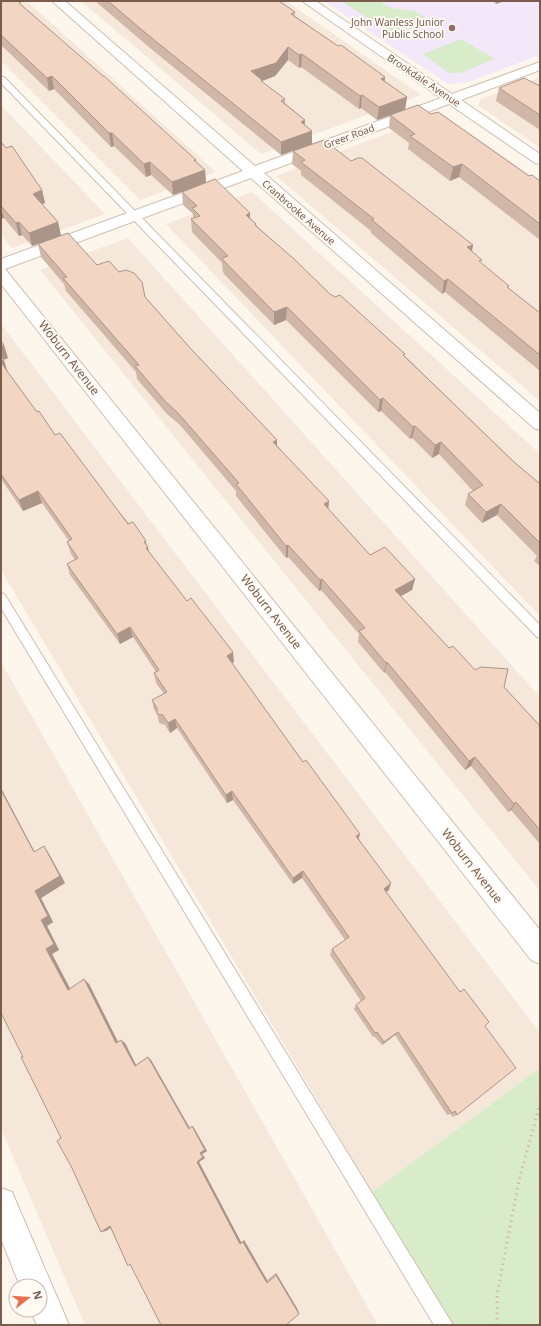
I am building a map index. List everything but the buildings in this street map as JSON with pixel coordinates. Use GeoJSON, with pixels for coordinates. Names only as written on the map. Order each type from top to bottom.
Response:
{"type":"FeatureCollection","features":[{"type":"Feature","properties":{"kind":"street","name":"Cranbrooke Avenue"},"geometry":{"type":"LineString","coordinates":[[58,1],[540,423]]}},
{"type":"Feature","properties":{"kind":"street","name":"Brookdale Avenue"},"geometry":{"type":"LineString","coordinates":[[308,1],[540,160]]}},
{"type":"Feature","properties":{"kind":"street","name":"Greer Road"},"geometry":{"type":"LineString","coordinates":[[1,265],[540,66]]}},
{"type":"Feature","properties":{"kind":"street","name":"Woburn Avenue"},"geometry":{"type":"LineString","coordinates":[[1,273],[540,951]]}},
{"type":"Feature","properties":{"kind":"street"},"geometry":{"type":"LineString","coordinates":[[1,1203],[33,1278]]}},
{"type":"Feature","properties":{"kind":"street"},"geometry":{"type":"LineString","coordinates":[[48,1315],[52,1325]]}},
{"type":"Feature","properties":{"kind":"lane"},"geometry":{"type":"LineString","coordinates":[[1,79],[136,216],[540,633]]}},
{"type":"Feature","properties":{"kind":"lane"},"geometry":{"type":"LineString","coordinates":[[1,598],[444,1325]]}},
{"type":"Feature","properties":{"kind":"path"},"geometry":{"type":"LineString","coordinates":[[497,1325],[497,1295],[519,1180],[540,1104]]}},
{"type":"Feature","properties":{"kind":"shaded area"},"geometry":{"type":"Polygon","coordinates":[[[1,1],[27,1],[216,172],[140,200],[1,61],[1,1]]]}},
{"type":"Feature","properties":{"kind":"shaded area"},"geometry":{"type":"Polygon","coordinates":[[[81,1],[286,1],[421,95],[261,154],[81,1]]]}},
{"type":"Feature","properties":{"kind":"shaded area","name":"John Wanless Junior Public School"},"geometry":{"type":"Polygon","coordinates":[[[324,1],[540,1],[540,55],[468,82],[448,84],[324,1]]]}},
{"type":"Feature","properties":{"kind":"shaded area"},"geometry":{"type":"Polygon","coordinates":[[[540,77],[540,148],[478,105],[481,99],[540,77]]]}},
{"type":"Feature","properties":{"kind":"shaded area"},"geometry":{"type":"Polygon","coordinates":[[[1,105],[105,214],[12,248],[1,235],[1,105]]]}},
{"type":"Feature","properties":{"kind":"shaded area"},"geometry":{"type":"Polygon","coordinates":[[[441,113],[540,182],[540,401],[276,176],[441,113]]]}},
{"type":"Feature","properties":{"kind":"shaded area"},"geometry":{"type":"Polygon","coordinates":[[[252,192],[540,454],[540,616],[166,224],[252,192]]]}},
{"type":"Feature","properties":{"kind":"shaded area"},"geometry":{"type":"Polygon","coordinates":[[[128,238],[540,697],[540,891],[40,270],[128,238]]]}},
{"type":"Feature","properties":{"kind":"shaded area"},"geometry":{"type":"Polygon","coordinates":[[[1,324],[540,1033],[540,1068],[372,1192],[1,570],[1,324]]]}},
{"type":"Feature","properties":{"kind":"shaded area"},"geometry":{"type":"Polygon","coordinates":[[[1,662],[378,1325],[85,1325],[1,1129],[1,662]]]}},
{"type":"Feature","properties":{"kind":"green space"},"geometry":{"type":"Polygon","coordinates":[[[344,1],[379,1],[391,8],[414,11],[428,19],[426,23],[393,34],[344,3],[344,1]]]}},
{"type":"Feature","properties":{"kind":"green space"},"geometry":{"type":"Polygon","coordinates":[[[461,39],[495,59],[461,73],[449,73],[423,54],[461,39]]]}},
{"type":"Feature","properties":{"kind":"green space"},"geometry":{"type":"Polygon","coordinates":[[[540,1068],[540,1325],[451,1325],[372,1192],[540,1068]]]}},
{"type":"Feature","properties":{"kind":"place","name":"John Wanless Junior Public School"},"geometry":{"type":"Point","coordinates":[452,28]}}]}
